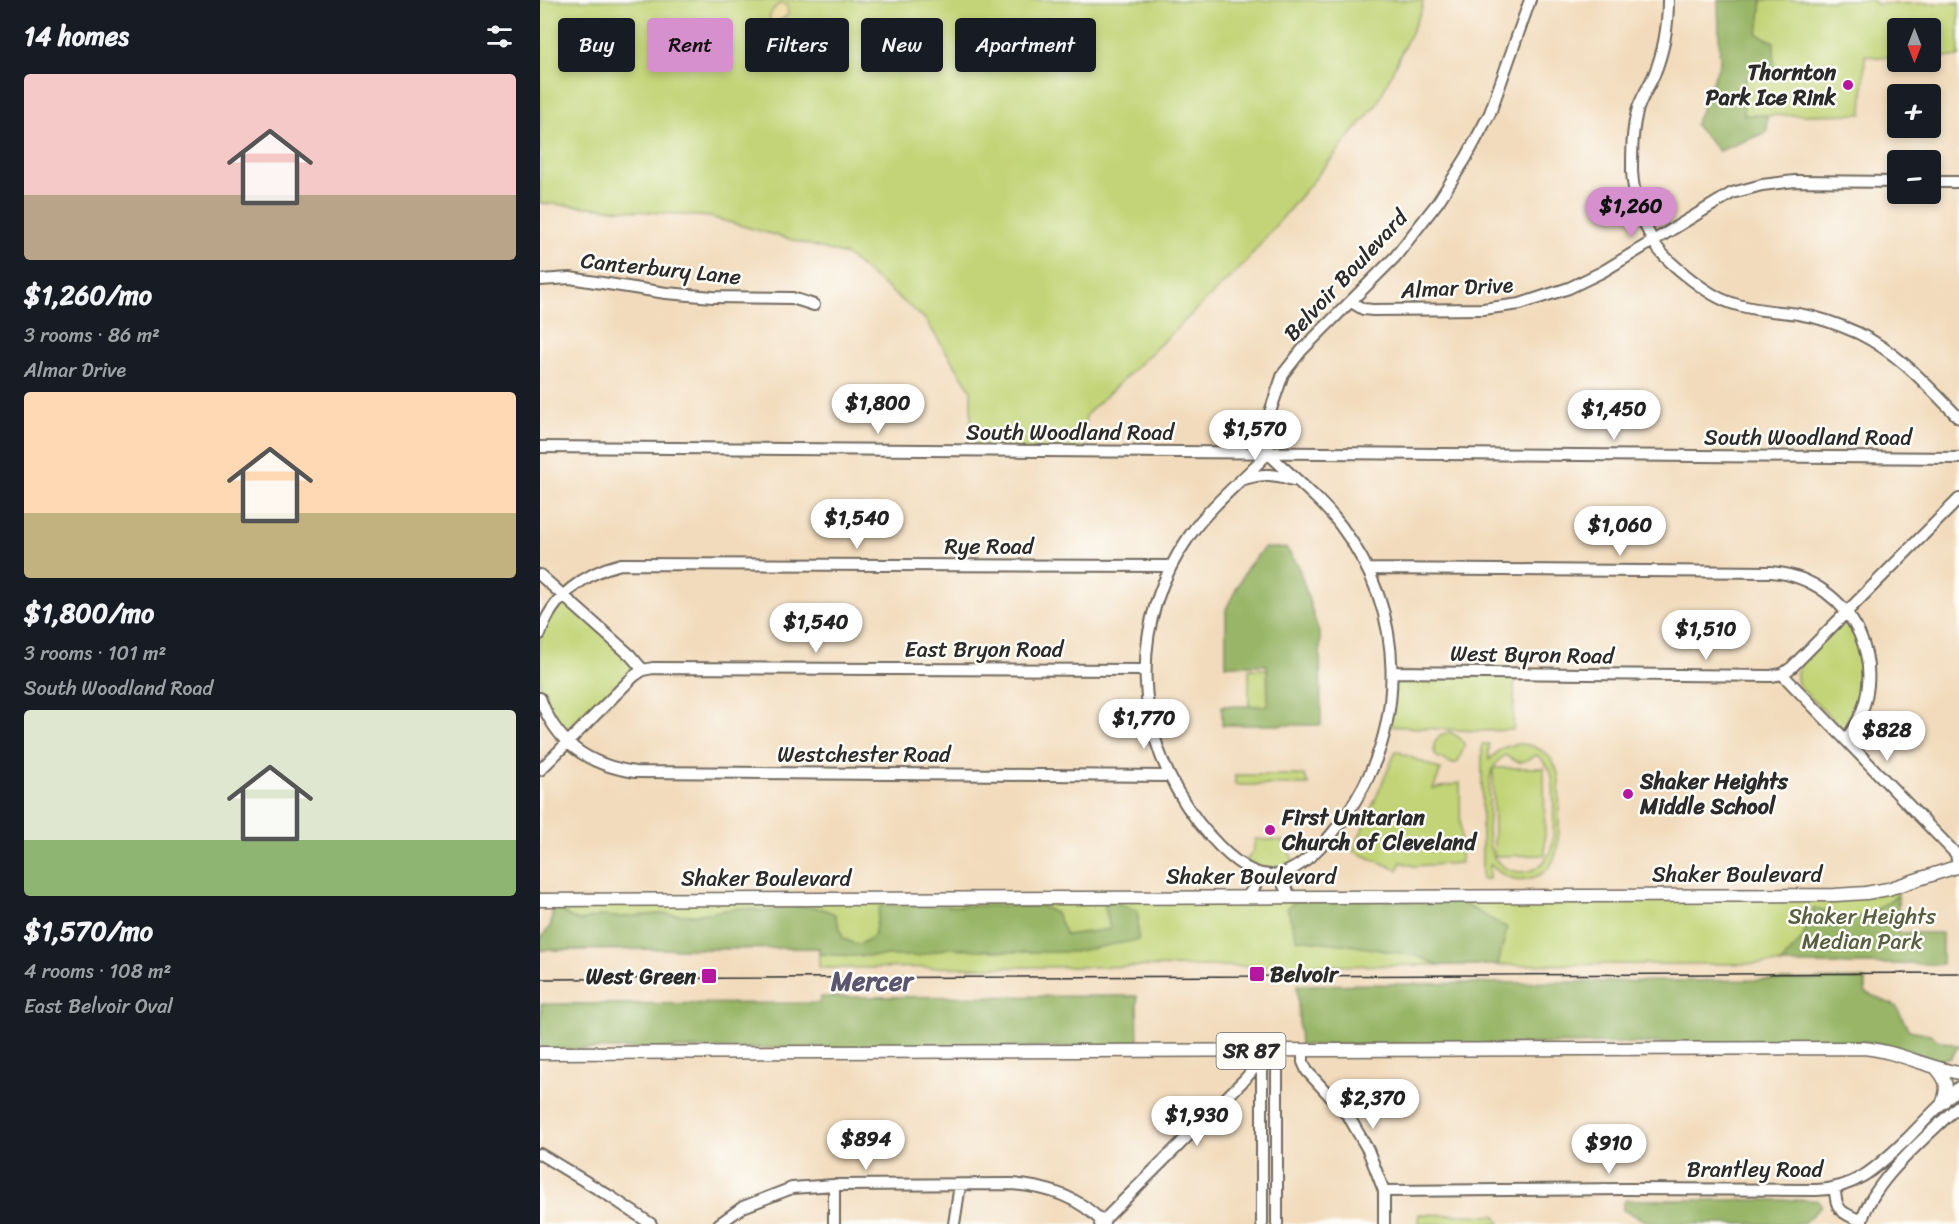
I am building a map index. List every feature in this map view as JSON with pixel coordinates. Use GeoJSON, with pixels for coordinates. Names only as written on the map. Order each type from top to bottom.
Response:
{"type":"FeatureCollection","features":[{"type":"Feature","properties":{"kind":"main road","name":"Shaker Boulevard"},"geometry":{"type":"LineString","coordinates":[[540,900],[1845,894],[1888,889],[1959,866]]}},
{"type":"Feature","properties":{"kind":"main road","name":"SR 87"},"geometry":{"type":"LineString","coordinates":[[540,1053],[1863,1048],[1886,1051],[1936,1068],[1959,1073]]}},
{"type":"Feature","properties":{"kind":"main road"},"geometry":{"type":"LineString","coordinates":[[1936,1068],[1947,1084],[1944,1102]]}},
{"type":"Feature","properties":{"kind":"street","name":"Belvoir Boulevard"},"geometry":{"type":"LineString","coordinates":[[1268,453],[1270,412],[1284,374],[1302,350],[1395,257],[1438,202],[1466,159],[1490,113],[1530,0]]}},
{"type":"Feature","properties":{"kind":"street"},"geometry":{"type":"LineString","coordinates":[[1668,0],[1665,42],[1655,73],[1639,106],[1632,133],[1632,174],[1637,201],[1653,242],[1676,267],[1700,286],[1726,301],[1828,322],[1857,333],[1881,346],[1905,364],[1959,418]]}},
{"type":"Feature","properties":{"kind":"street","name":"Almar Drive"},"geometry":{"type":"LineString","coordinates":[[1351,302],[1363,309],[1373,310],[1483,309],[1521,304],[1586,280],[1732,193],[1762,185],[1795,181],[1887,182]]}},
{"type":"Feature","properties":{"kind":"street"},"geometry":{"type":"LineString","coordinates":[[1941,182],[1959,182]]}},
{"type":"Feature","properties":{"kind":"street","name":"Canterbury Lane"},"geometry":{"type":"LineString","coordinates":[[540,280],[570,278],[666,293],[713,297],[792,298],[814,305]]}},
{"type":"Feature","properties":{"kind":"street","name":"South Woodland Road"},"geometry":{"type":"LineString","coordinates":[[540,447],[1959,458]]}},
{"type":"Feature","properties":{"kind":"street"},"geometry":{"type":"LineString","coordinates":[[1268,453],[1330,511],[1351,539],[1368,569],[1385,616],[1392,672],[1391,700],[1386,726],[1368,779],[1338,826],[1310,856],[1286,872],[1268,875],[1252,871],[1227,853],[1205,831],[1181,799],[1168,776],[1152,726],[1146,694],[1145,670],[1154,613],[1171,566],[1189,536],[1208,512],[1268,453]]}},
{"type":"Feature","properties":{"kind":"street"},"geometry":{"type":"LineString","coordinates":[[1243,480],[1272,474],[1296,481]]}},
{"type":"Feature","properties":{"kind":"street"},"geometry":{"type":"LineString","coordinates":[[1959,499],[1791,668],[1782,674],[1956,854],[1959,866]]}},
{"type":"Feature","properties":{"kind":"street","name":"Rye Road"},"geometry":{"type":"LineString","coordinates":[[540,634],[550,612],[573,586],[595,572],[630,563],[1171,566]]}},
{"type":"Feature","properties":{"kind":"street"},"geometry":{"type":"LineString","coordinates":[[1368,569],[1782,573],[1800,577],[1831,595],[1846,612],[1863,645],[1868,679],[1863,708],[1856,726],[1846,739]]}},
{"type":"Feature","properties":{"kind":"street"},"geometry":{"type":"LineString","coordinates":[[540,574],[630,655],[643,670],[634,676],[540,770]]}},
{"type":"Feature","properties":{"kind":"street","name":"East Bryon Road"},"geometry":{"type":"LineString","coordinates":[[643,670],[659,667],[1145,670]]}},
{"type":"Feature","properties":{"kind":"street","name":"West Byron Road"},"geometry":{"type":"LineString","coordinates":[[1392,672],[1771,676],[1782,674]]}},
{"type":"Feature","properties":{"kind":"street"},"geometry":{"type":"LineString","coordinates":[[540,698],[555,730],[567,743]]}},
{"type":"Feature","properties":{"kind":"street","name":"Westchester Road"},"geometry":{"type":"LineString","coordinates":[[567,743],[592,760],[635,772],[1168,776]]}},
{"type":"Feature","properties":{"kind":"street"},"geometry":{"type":"LineString","coordinates":[[1247,897],[1255,886],[1252,871]]}},
{"type":"Feature","properties":{"kind":"street"},"geometry":{"type":"LineString","coordinates":[[1286,872],[1284,886],[1291,897]]}},
{"type":"Feature","properties":{"kind":"street"},"geometry":{"type":"LineString","coordinates":[[1262,1051],[1262,1224]]}},
{"type":"Feature","properties":{"kind":"street"},"geometry":{"type":"LineString","coordinates":[[719,1224],[743,1208],[792,1188],[834,1185],[1031,1186],[1062,1194],[1083,1204],[1102,1223],[1245,1079],[1257,1065],[1262,1051]]}},
{"type":"Feature","properties":{"kind":"street"},"geometry":{"type":"LineString","coordinates":[[1277,1051],[1278,1224]]}},
{"type":"Feature","properties":{"kind":"street"},"geometry":{"type":"LineString","coordinates":[[1303,1051],[1303,1062],[1307,1071],[1339,1103],[1358,1130],[1384,1191],[1384,1224]]}},
{"type":"Feature","properties":{"kind":"street"},"geometry":{"type":"LineString","coordinates":[[1262,1080],[1270,1074],[1277,1081]]}},
{"type":"Feature","properties":{"kind":"street"},"geometry":{"type":"LineString","coordinates":[[1944,1102],[1959,1087]]}},
{"type":"Feature","properties":{"kind":"street","name":"Brantley Road"},"geometry":{"type":"LineString","coordinates":[[1384,1191],[1817,1190],[1835,1188],[1870,1173],[1944,1102]]}},
{"type":"Feature","properties":{"kind":"street"},"geometry":{"type":"LineString","coordinates":[[1835,1188],[1837,1207],[1862,1223],[1879,1186],[1959,1105]]}},
{"type":"Feature","properties":{"kind":"street"},"geometry":{"type":"LineString","coordinates":[[540,1154],[651,1224]]}},
{"type":"Feature","properties":{"kind":"street"},"geometry":{"type":"LineString","coordinates":[[834,1185],[834,1224]]}},
{"type":"Feature","properties":{"kind":"street"},"geometry":{"type":"LineString","coordinates":[[954,1224],[960,1185]]}},
{"type":"Feature","properties":{"kind":"green space"},"geometry":{"type":"Polygon","coordinates":[[[540,0],[1423,0],[1422,9],[1377,104],[1243,265],[1086,415],[1084,451],[971,450],[971,390],[925,319],[846,255],[710,217],[540,203],[540,0]]]}},
{"type":"Feature","properties":{"kind":"green space"},"geometry":{"type":"Polygon","coordinates":[[[1718,0],[1762,0],[1758,34],[1774,42],[1774,77],[1745,78],[1744,115],[1767,115],[1767,132],[1719,151],[1695,125],[1720,63],[1718,0]]]}},
{"type":"Feature","properties":{"kind":"green space"},"geometry":{"type":"Polygon","coordinates":[[[1762,0],[1874,0],[1875,4],[1959,3],[1959,57],[1941,57],[1941,18],[1887,18],[1887,57],[1865,55],[1862,114],[1744,116],[1745,77],[1773,77],[1757,34],[1762,0]]]}},
{"type":"Feature","properties":{"kind":"green space"},"geometry":{"type":"Polygon","coordinates":[[[1264,548],[1286,548],[1298,565],[1320,636],[1321,725],[1222,725],[1222,706],[1268,706],[1267,665],[1226,665],[1226,609],[1247,568],[1264,548]]]}},
{"type":"Feature","properties":{"kind":"green space"},"geometry":{"type":"Polygon","coordinates":[[[563,595],[643,670],[567,743],[540,698],[540,634],[563,595]]]}},
{"type":"Feature","properties":{"kind":"green space"},"geometry":{"type":"Polygon","coordinates":[[[1843,625],[1851,629],[1856,637],[1862,663],[1860,703],[1847,728],[1841,728],[1799,686],[1797,677],[1799,666],[1808,654],[1838,626],[1843,625]]]}},
{"type":"Feature","properties":{"kind":"green space"},"geometry":{"type":"Polygon","coordinates":[[[1249,669],[1268,669],[1268,706],[1249,706],[1249,669]]]}},
{"type":"Feature","properties":{"kind":"green space"},"geometry":{"type":"Polygon","coordinates":[[[1392,672],[1515,673],[1513,730],[1479,731],[1386,726],[1392,672]]]}},
{"type":"Feature","properties":{"kind":"green space"},"geometry":{"type":"Polygon","coordinates":[[[1450,732],[1460,738],[1465,745],[1458,762],[1453,764],[1437,757],[1434,749],[1438,738],[1450,732]]]}},
{"type":"Feature","properties":{"kind":"green space"},"geometry":{"type":"Polygon","coordinates":[[[1482,744],[1489,744],[1489,760],[1501,749],[1511,745],[1535,747],[1553,762],[1558,775],[1559,833],[1553,862],[1538,876],[1527,879],[1511,878],[1497,871],[1490,864],[1489,879],[1482,879],[1482,744]],[[1505,755],[1494,766],[1490,779],[1489,841],[1495,859],[1501,865],[1516,872],[1525,872],[1540,866],[1552,848],[1554,810],[1551,773],[1537,755],[1518,762],[1505,755]]]}},
{"type":"Feature","properties":{"kind":"green space"},"geometry":{"type":"Polygon","coordinates":[[[1396,751],[1441,770],[1433,789],[1460,783],[1461,863],[1413,866],[1401,862],[1398,870],[1353,851],[1396,751]]]}},
{"type":"Feature","properties":{"kind":"green space"},"geometry":{"type":"Polygon","coordinates":[[[1493,768],[1544,768],[1545,855],[1494,856],[1493,768]]]}},
{"type":"Feature","properties":{"kind":"green space"},"geometry":{"type":"Polygon","coordinates":[[[1235,775],[1304,775],[1309,785],[1235,785],[1235,775]]]}},
{"type":"Feature","properties":{"kind":"green space"},"geometry":{"type":"Polygon","coordinates":[[[1255,839],[1284,841],[1294,862],[1281,867],[1269,868],[1257,867],[1245,862],[1253,852],[1255,839]]]}},
{"type":"Feature","properties":{"kind":"green space","name":"Shaker Heights Median Park"},"geometry":{"type":"Polygon","coordinates":[[[1898,886],[1898,963],[819,968],[819,948],[540,950],[540,940],[551,925],[553,900],[1825,895],[1898,886]]]}},
{"type":"Feature","properties":{"kind":"green space"},"geometry":{"type":"Polygon","coordinates":[[[1898,895],[1898,933],[1942,933],[1942,964],[1780,964],[1802,939],[1814,908],[1851,918],[1864,916],[1898,895]]]}},
{"type":"Feature","properties":{"kind":"green space"},"geometry":{"type":"Polygon","coordinates":[[[1297,900],[1457,900],[1507,928],[1498,965],[1439,965],[1417,956],[1297,939],[1287,908],[1297,900]]]}},
{"type":"Feature","properties":{"kind":"green space"},"geometry":{"type":"Polygon","coordinates":[[[1104,902],[1117,903],[1138,911],[1138,940],[1073,952],[1013,952],[948,948],[918,956],[819,954],[819,948],[540,950],[540,940],[551,925],[553,908],[560,909],[580,921],[599,916],[693,915],[739,908],[770,911],[789,905],[823,909],[835,914],[843,938],[859,944],[874,936],[880,906],[1041,906],[1056,913],[1066,935],[1110,929],[1104,902]]]}},
{"type":"Feature","properties":{"kind":"green space"},"geometry":{"type":"Polygon","coordinates":[[[1865,979],[1865,992],[1896,1006],[1909,1030],[1930,1034],[1938,1040],[1959,1046],[1950,1058],[1938,1060],[1897,1047],[1866,1042],[1300,1045],[1297,985],[1865,979]]]}},
{"type":"Feature","properties":{"kind":"green space"},"geometry":{"type":"Polygon","coordinates":[[[1137,996],[1138,1047],[541,1049],[541,1004],[820,1003],[821,997],[1137,996]]]}},
{"type":"Feature","properties":{"kind":"green space"},"geometry":{"type":"Polygon","coordinates":[[[1626,1200],[1817,1200],[1822,1206],[1802,1224],[1658,1224],[1623,1210],[1626,1200]]]}},
{"type":"Feature","properties":{"kind":"green space"},"geometry":{"type":"Polygon","coordinates":[[[1419,1214],[1496,1216],[1500,1224],[1419,1224],[1419,1214]]]}},
{"type":"Feature","properties":{"kind":"sand"},"geometry":{"type":"Polygon","coordinates":[[[780,4],[787,5],[788,15],[784,18],[769,18],[780,4]]]}},
{"type":"Feature","properties":{"kind":"tram line"},"geometry":{"type":"LineString","coordinates":[[540,979],[1959,973]]}},
{"type":"Feature","properties":{"kind":"place","name":"Thornton Park Ice Rink"},"geometry":{"type":"Point","coordinates":[1848,85]}},
{"type":"Feature","properties":{"kind":"place","name":"Shaker Heights Middle School"},"geometry":{"type":"Point","coordinates":[1628,794]}},
{"type":"Feature","properties":{"kind":"place","name":"First Unitarian Church of Cleveland"},"geometry":{"type":"Point","coordinates":[1270,830]}},
{"type":"Feature","properties":{"kind":"place","name":"Belvoir"},"geometry":{"type":"Point","coordinates":[1257,974]}},
{"type":"Feature","properties":{"kind":"place","name":"West Green"},"geometry":{"type":"Point","coordinates":[709,976]}},
{"type":"Feature","properties":{"kind":"district","name":"Mercer"},"geometry":{"type":"Point","coordinates":[872,981]}}]}
